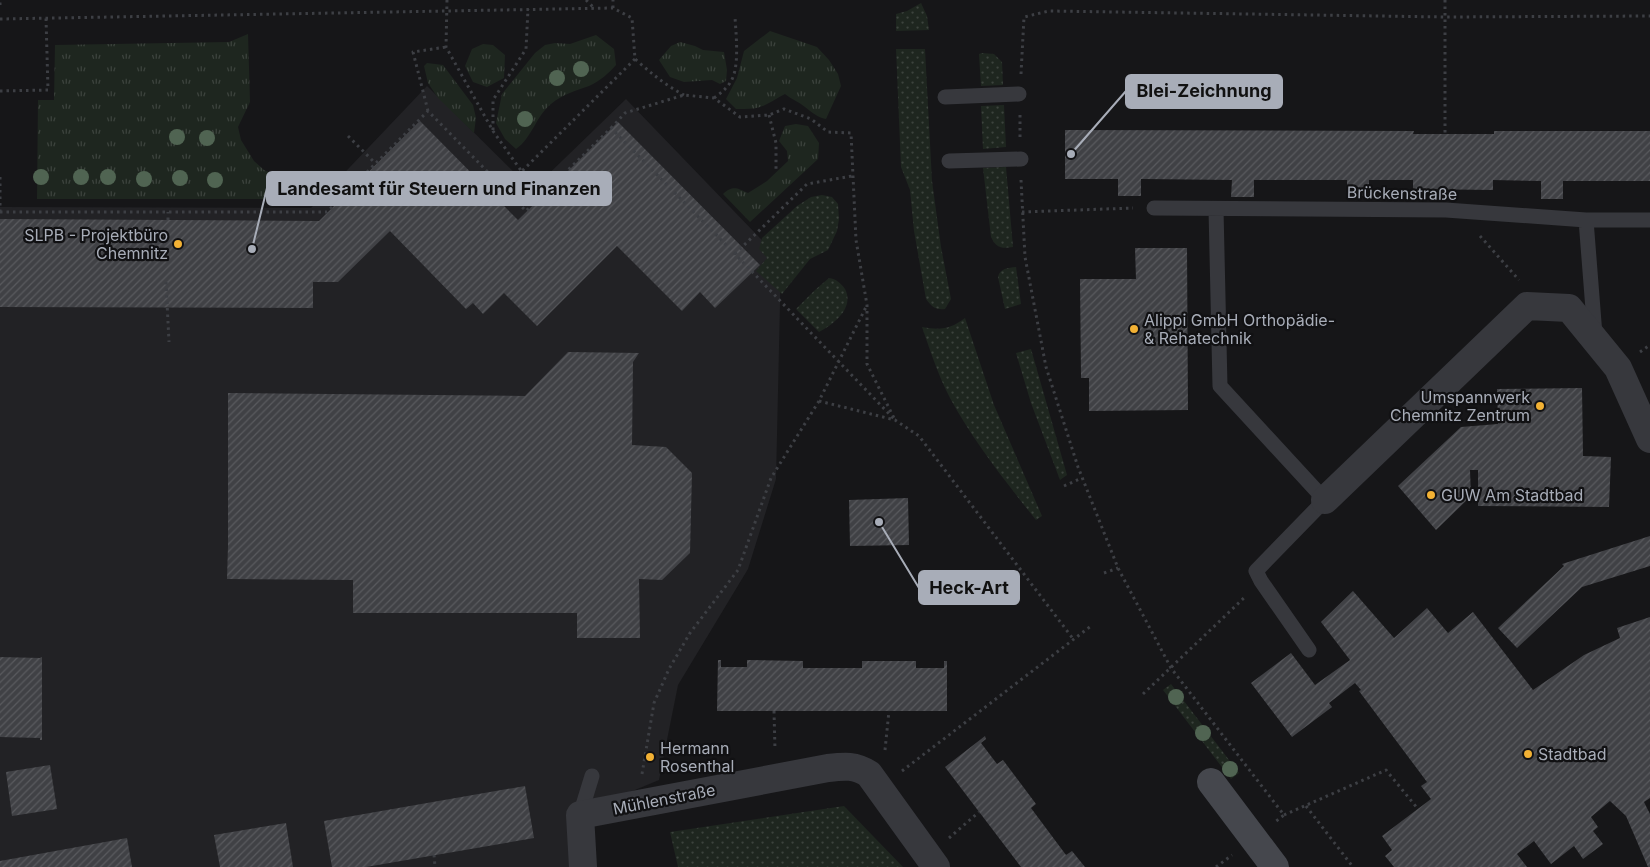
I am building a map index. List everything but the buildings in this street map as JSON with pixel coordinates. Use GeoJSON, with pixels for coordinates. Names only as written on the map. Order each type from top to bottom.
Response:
{"type":"FeatureCollection","features":[{"type":"Feature","properties":{"kind":"main road"},"geometry":{"type":"LineString","coordinates":[[1211,782],[1276,867]]}},
{"type":"Feature","properties":{"kind":"street"},"geometry":{"type":"LineString","coordinates":[[1325,500],[1527,306],[1569,308],[1618,368],[1650,439]]}},
{"type":"Feature","properties":{"kind":"street","name":"Mühlenstraße"},"geometry":{"type":"LineString","coordinates":[[580,815],[828,768],[859,768],[869,774],[880,788],[932,862]]}},
{"type":"Feature","properties":{"kind":"street"},"geometry":{"type":"LineString","coordinates":[[580,815],[583,867]]}},
{"type":"Feature","properties":{"kind":"lane"},"geometry":{"type":"LineString","coordinates":[[945,97],[1019,94]]}},
{"type":"Feature","properties":{"kind":"lane"},"geometry":{"type":"LineString","coordinates":[[949,161],[1021,159]]}},
{"type":"Feature","properties":{"kind":"lane","name":"Brückenstraße"},"geometry":{"type":"LineString","coordinates":[[1154,208],[1446,210],[1586,220],[1650,220]]}},
{"type":"Feature","properties":{"kind":"lane"},"geometry":{"type":"LineString","coordinates":[[1216,209],[1220,386],[1325,500],[1256,571],[1260,581],[1309,650]]}},
{"type":"Feature","properties":{"kind":"lane"},"geometry":{"type":"LineString","coordinates":[[1586,220],[1596,341]]}},
{"type":"Feature","properties":{"kind":"lane"},"geometry":{"type":"LineString","coordinates":[[580,815],[592,776]]}},
{"type":"Feature","properties":{"kind":"path"},"geometry":{"type":"LineString","coordinates":[[0,0],[0,5]]}},
{"type":"Feature","properties":{"kind":"path"},"geometry":{"type":"LineString","coordinates":[[447,0],[446,48],[493,131],[522,172]]}},
{"type":"Feature","properties":{"kind":"path"},"geometry":{"type":"LineString","coordinates":[[586,0],[594,8]]}},
{"type":"Feature","properties":{"kind":"path"},"geometry":{"type":"LineString","coordinates":[[613,0],[613,8]]}},
{"type":"Feature","properties":{"kind":"path"},"geometry":{"type":"LineString","coordinates":[[1444,0],[1445,134]]}},
{"type":"Feature","properties":{"kind":"path"},"geometry":{"type":"LineString","coordinates":[[0,19],[613,8],[632,18],[635,59],[668,87],[684,95],[714,98],[740,117],[769,115],[784,109],[811,119],[828,132],[851,133],[856,240],[867,305],[867,364],[895,420]]}},
{"type":"Feature","properties":{"kind":"path"},"geometry":{"type":"LineString","coordinates":[[493,131],[493,100],[526,49],[528,9]]}},
{"type":"Feature","properties":{"kind":"path"},"geometry":{"type":"LineString","coordinates":[[1024,16],[1049,11],[1445,17],[1650,16]]}},
{"type":"Feature","properties":{"kind":"path"},"geometry":{"type":"LineString","coordinates":[[714,98],[726,89],[733,77],[735,17]]}},
{"type":"Feature","properties":{"kind":"path"},"geometry":{"type":"LineString","coordinates":[[0,91],[48,90],[46,18]]}},
{"type":"Feature","properties":{"kind":"path"},"geometry":{"type":"LineString","coordinates":[[446,48],[413,52],[428,111],[526,211],[625,114],[684,95]]}},
{"type":"Feature","properties":{"kind":"path"},"geometry":{"type":"LineString","coordinates":[[504,189],[635,59]]}},
{"type":"Feature","properties":{"kind":"path"},"geometry":{"type":"LineString","coordinates":[[0,177],[0,212],[327,212],[428,111]]}},
{"type":"Feature","properties":{"kind":"path"},"geometry":{"type":"LineString","coordinates":[[769,115],[776,143],[776,169]]}},
{"type":"Feature","properties":{"kind":"path"},"geometry":{"type":"LineString","coordinates":[[610,128],[895,420],[919,436],[1074,640]]}},
{"type":"Feature","properties":{"kind":"path"},"geometry":{"type":"LineString","coordinates":[[348,136],[376,164]]}},
{"type":"Feature","properties":{"kind":"path"},"geometry":{"type":"LineString","coordinates":[[734,254],[807,184],[852,176]]}},
{"type":"Feature","properties":{"kind":"path"},"geometry":{"type":"LineString","coordinates":[[1022,212],[1154,208]]}},
{"type":"Feature","properties":{"kind":"path"},"geometry":{"type":"LineString","coordinates":[[168,212],[168,220]]}},
{"type":"Feature","properties":{"kind":"path"},"geometry":{"type":"LineString","coordinates":[[1025,257],[1046,366],[1082,478],[1118,568],[1171,668],[1284,815]]}},
{"type":"Feature","properties":{"kind":"path"},"geometry":{"type":"LineString","coordinates":[[1504,262],[1522,283]]}},
{"type":"Feature","properties":{"kind":"path"},"geometry":{"type":"LineString","coordinates":[[166,282],[169,342]]}},
{"type":"Feature","properties":{"kind":"path"},"geometry":{"type":"LineString","coordinates":[[637,804],[654,703],[669,669],[690,633],[738,570],[771,478],[819,402],[867,305]]}},
{"type":"Feature","properties":{"kind":"path"},"geometry":{"type":"LineString","coordinates":[[819,402],[895,420]]}},
{"type":"Feature","properties":{"kind":"path"},"geometry":{"type":"LineString","coordinates":[[1064,486],[1082,478]]}},
{"type":"Feature","properties":{"kind":"path"},"geometry":{"type":"LineString","coordinates":[[1104,573],[1118,568]]}},
{"type":"Feature","properties":{"kind":"path"},"geometry":{"type":"LineString","coordinates":[[1143,694],[1260,581]]}},
{"type":"Feature","properties":{"kind":"path"},"geometry":{"type":"LineString","coordinates":[[880,788],[1091,626]]}},
{"type":"Feature","properties":{"kind":"path"},"geometry":{"type":"LineString","coordinates":[[774,711],[775,778]]}},
{"type":"Feature","properties":{"kind":"path"},"geometry":{"type":"LineString","coordinates":[[1254,838],[1284,815],[1386,770],[1418,809]]}},
{"type":"Feature","properties":{"kind":"path"},"geometry":{"type":"LineString","coordinates":[[1306,806],[1353,867]]}},
{"type":"Feature","properties":{"kind":"path"},"geometry":{"type":"LineString","coordinates":[[932,862],[979,812]]}},
{"type":"Feature","properties":{"kind":"path"},"geometry":{"type":"LineString","coordinates":[[434,855],[435,867]]}},
{"type":"Feature","properties":{"kind":"shaded area"},"geometry":{"type":"Polygon","coordinates":[[[427,86],[532,190],[626,99],[781,260],[776,479],[748,569],[678,685],[659,780],[582,812],[579,867],[0,867],[0,207],[311,208],[427,86]]]}},
{"type":"Feature","properties":{"kind":"green space"},"geometry":{"type":"Polygon","coordinates":[[[921,3],[927,16],[929,30],[896,31],[896,14],[907,11],[921,3]]]}},
{"type":"Feature","properties":{"kind":"green space"},"geometry":{"type":"Polygon","coordinates":[[[770,31],[817,47],[838,74],[841,86],[826,119],[815,115],[785,94],[763,106],[752,109],[736,109],[726,99],[737,78],[744,51],[770,31]]]}},
{"type":"Feature","properties":{"kind":"green space"},"geometry":{"type":"Polygon","coordinates":[[[248,34],[250,102],[238,127],[241,140],[254,161],[264,170],[288,180],[288,199],[37,199],[38,100],[54,100],[55,45],[229,42],[248,34]]]}},
{"type":"Feature","properties":{"kind":"green space"},"geometry":{"type":"Polygon","coordinates":[[[596,35],[614,49],[616,65],[597,82],[565,95],[551,104],[541,115],[526,139],[516,149],[505,139],[496,123],[502,94],[535,53],[545,45],[555,43],[570,44],[596,35]]]}},
{"type":"Feature","properties":{"kind":"green space"},"geometry":{"type":"Polygon","coordinates":[[[680,42],[703,50],[724,52],[727,70],[726,81],[720,84],[712,80],[684,82],[670,77],[659,60],[671,46],[680,42]]]}},
{"type":"Feature","properties":{"kind":"green space"},"geometry":{"type":"Polygon","coordinates":[[[483,44],[493,45],[505,55],[504,78],[487,87],[473,82],[465,66],[472,49],[483,44]]]}},
{"type":"Feature","properties":{"kind":"green space"},"geometry":{"type":"Polygon","coordinates":[[[896,49],[925,49],[932,181],[941,247],[951,299],[945,309],[934,307],[926,299],[914,231],[910,190],[901,167],[896,49]]]}},
{"type":"Feature","properties":{"kind":"green space"},"geometry":{"type":"Polygon","coordinates":[[[979,54],[994,54],[1002,62],[1003,85],[981,86],[979,54]]]}},
{"type":"Feature","properties":{"kind":"green space"},"geometry":{"type":"Polygon","coordinates":[[[427,63],[443,65],[473,105],[476,118],[474,133],[438,98],[428,83],[424,66],[427,63]]]}},
{"type":"Feature","properties":{"kind":"green space"},"geometry":{"type":"Polygon","coordinates":[[[1004,105],[1006,147],[983,149],[981,106],[1004,105]]]}},
{"type":"Feature","properties":{"kind":"green space"},"geometry":{"type":"Polygon","coordinates":[[[796,124],[808,126],[819,143],[818,159],[750,222],[723,194],[735,188],[748,193],[767,181],[788,161],[787,151],[779,141],[785,126],[796,124]]]}},
{"type":"Feature","properties":{"kind":"green space"},"geometry":{"type":"Polygon","coordinates":[[[1006,167],[1013,247],[1006,248],[997,246],[991,237],[983,168],[1006,167]]]}},
{"type":"Feature","properties":{"kind":"green space"},"geometry":{"type":"Polygon","coordinates":[[[822,195],[832,197],[838,204],[839,219],[837,231],[828,250],[810,259],[782,294],[756,271],[767,258],[759,249],[762,238],[797,206],[811,197],[822,195]]]}},
{"type":"Feature","properties":{"kind":"green space"},"geometry":{"type":"Polygon","coordinates":[[[1016,267],[1021,304],[1005,309],[998,277],[1002,270],[1016,267]]]}},
{"type":"Feature","properties":{"kind":"green space"},"geometry":{"type":"Polygon","coordinates":[[[829,278],[836,280],[845,289],[847,303],[841,315],[819,332],[796,309],[829,278]]]}},
{"type":"Feature","properties":{"kind":"green space"},"geometry":{"type":"Polygon","coordinates":[[[965,318],[994,405],[1042,516],[1036,520],[990,461],[959,414],[934,362],[922,327],[944,328],[954,325],[965,318]]]}},
{"type":"Feature","properties":{"kind":"green space"},"geometry":{"type":"Polygon","coordinates":[[[1031,349],[1067,475],[1060,480],[1031,403],[1016,353],[1031,349]]]}},
{"type":"Feature","properties":{"kind":"green space"},"geometry":{"type":"Polygon","coordinates":[[[1171,684],[1239,773],[1231,779],[1163,690],[1171,684]]]}},
{"type":"Feature","properties":{"kind":"green space"},"geometry":{"type":"Polygon","coordinates":[[[844,806],[903,867],[678,867],[670,832],[844,806]]]}},
{"type":"Feature","properties":{"kind":"place","name":"Blei-Zeichnung"},"geometry":{"type":"Point","coordinates":[1071,154]}},
{"type":"Feature","properties":{"kind":"place","name":"SLPB - Projektbüro Chemnitz"},"geometry":{"type":"Point","coordinates":[178,244]}},
{"type":"Feature","properties":{"kind":"place","name":"Landesamt für Steuern und Finanzen"},"geometry":{"type":"Point","coordinates":[252,249]}},
{"type":"Feature","properties":{"kind":"place","name":"Alippi GmbH Orthopädie- & Rehatechnik"},"geometry":{"type":"Point","coordinates":[1134,329]}},
{"type":"Feature","properties":{"kind":"place","name":"Umspannwerk Chemnitz Zentrum"},"geometry":{"type":"Point","coordinates":[1540,406]}},
{"type":"Feature","properties":{"kind":"place","name":"GUW Am Stadtbad"},"geometry":{"type":"Point","coordinates":[1431,495]}},
{"type":"Feature","properties":{"kind":"place","name":"Heck-Art"},"geometry":{"type":"Point","coordinates":[879,522]}},
{"type":"Feature","properties":{"kind":"place","name":"Stadtbad"},"geometry":{"type":"Point","coordinates":[1528,754]}},
{"type":"Feature","properties":{"kind":"place","name":"Hermann Rosenthal"},"geometry":{"type":"Point","coordinates":[650,757]}}]}
